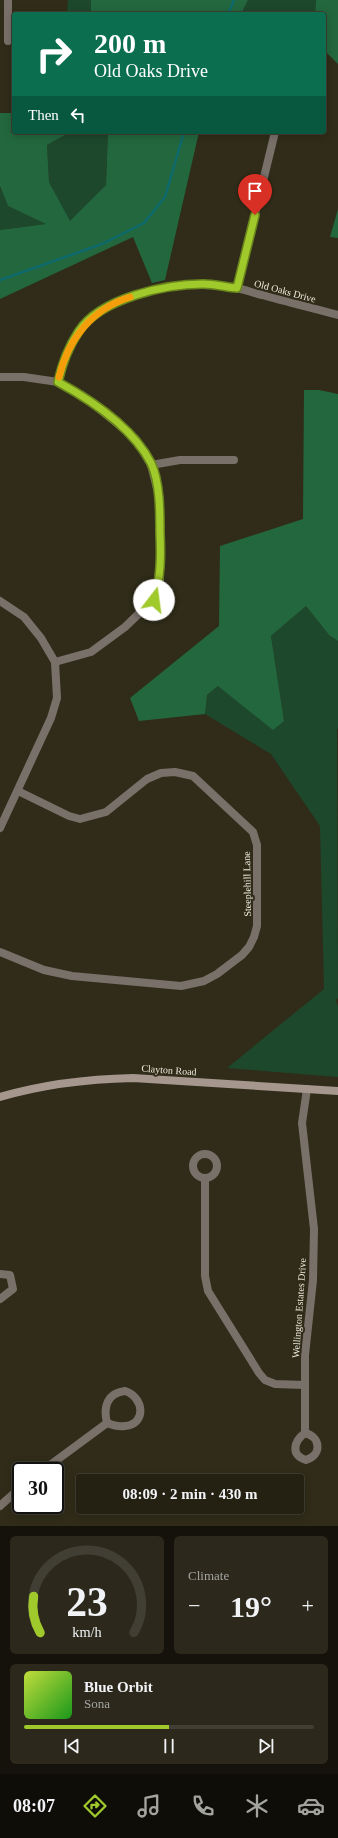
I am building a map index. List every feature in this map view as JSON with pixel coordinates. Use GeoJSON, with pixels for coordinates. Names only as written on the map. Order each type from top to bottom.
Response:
{"type":"FeatureCollection","features":[{"type":"Feature","properties":{"kind":"main road","name":"Clayton Road"},"geometry":{"type":"LineString","coordinates":[[0,1097],[27,1089],[63,1083],[100,1079],[133,1078],[338,1091]]}},
{"type":"Feature","properties":{"kind":"street"},"geometry":{"type":"LineString","coordinates":[[8,0],[8,41]]}},
{"type":"Feature","properties":{"kind":"street"},"geometry":{"type":"LineString","coordinates":[[237,288],[275,134]]}},
{"type":"Feature","properties":{"kind":"street","name":"Old Oaks Drive"},"geometry":{"type":"LineString","coordinates":[[58,382],[62,365],[79,330],[100,311],[110,305],[153,290],[203,284],[237,288],[338,315]]}},
{"type":"Feature","properties":{"kind":"street"},"geometry":{"type":"LineString","coordinates":[[0,377],[24,377],[58,382],[82,395],[135,438],[151,465],[160,500],[160,582],[154,600],[136,618],[91,652],[55,662]]}},
{"type":"Feature","properties":{"kind":"street"},"geometry":{"type":"LineString","coordinates":[[151,465],[180,460],[234,460]]}},
{"type":"Feature","properties":{"kind":"street"},"geometry":{"type":"LineString","coordinates":[[0,601],[24,617],[41,638],[55,662],[57,698],[51,718],[0,828]]}},
{"type":"Feature","properties":{"kind":"street","name":"Steeplehill Lane"},"geometry":{"type":"LineString","coordinates":[[0,952],[18,961],[59,974],[181,986],[204,981],[231,964],[249,947],[257,926],[257,845],[253,832],[193,776],[176,772],[161,773],[147,779],[106,812],[80,819],[69,816],[18,791]]}},
{"type":"Feature","properties":{"kind":"street","name":"Wellington Estates Drive"},"geometry":{"type":"LineString","coordinates":[[305,1433],[305,1355],[313,1280],[314,1229],[302,1124],[307,1089]]}},
{"type":"Feature","properties":{"kind":"street"},"geometry":{"type":"LineString","coordinates":[[205,1178],[205,1276],[208,1290],[265,1380],[275,1384],[305,1385]]}},
{"type":"Feature","properties":{"kind":"street"},"geometry":{"type":"LineString","coordinates":[[0,1274],[10,1275],[13,1288],[0,1299]]}},
{"type":"Feature","properties":{"kind":"street"},"geometry":{"type":"LineString","coordinates":[[54,1462],[106,1423],[125,1427],[135,1422],[140,1412],[139,1402],[136,1397],[125,1391],[113,1394],[106,1404],[106,1423]]}},
{"type":"Feature","properties":{"kind":"street"},"geometry":{"type":"LineString","coordinates":[[0,1506],[12,1495]]}},
{"type":"Feature","properties":{"kind":"green space"},"geometry":{"type":"Polygon","coordinates":[[[68,0],[91,0],[91,12],[67,12],[68,0]]]}},
{"type":"Feature","properties":{"kind":"green space"},"geometry":{"type":"Polygon","coordinates":[[[91,0],[248,0],[242,12],[91,12],[91,0]]]}},
{"type":"Feature","properties":{"kind":"green space"},"geometry":{"type":"Polygon","coordinates":[[[248,0],[316,0],[315,12],[242,12],[248,0]]]}},
{"type":"Feature","properties":{"kind":"green space"},"geometry":{"type":"Polygon","coordinates":[[[316,0],[338,0],[338,64],[326,52],[326,12],[315,12],[316,0]]]}},
{"type":"Feature","properties":{"kind":"green space"},"geometry":{"type":"Polygon","coordinates":[[[0,113],[12,113],[12,134],[65,134],[47,145],[49,182],[70,221],[106,185],[108,134],[199,134],[165,280],[152,283],[133,237],[0,299],[0,230],[46,224],[8,206],[0,186],[0,113]]]}},
{"type":"Feature","properties":{"kind":"green space"},"geometry":{"type":"Polygon","coordinates":[[[108,134],[106,185],[70,222],[49,182],[47,145],[65,135],[108,134]]]}},
{"type":"Feature","properties":{"kind":"green space"},"geometry":{"type":"Polygon","coordinates":[[[0,186],[8,206],[47,224],[0,230],[0,186]]]}},
{"type":"Feature","properties":{"kind":"green space"},"geometry":{"type":"Polygon","coordinates":[[[338,209],[338,238],[330,237],[338,209]]]}},
{"type":"Feature","properties":{"kind":"green space"},"geometry":{"type":"Polygon","coordinates":[[[304,390],[319,390],[338,394],[338,641],[329,635],[306,606],[271,636],[284,721],[273,730],[218,686],[207,695],[205,714],[139,721],[130,698],[219,626],[220,546],[303,519],[304,390]]]}},
{"type":"Feature","properties":{"kind":"green space"},"geometry":{"type":"Polygon","coordinates":[[[306,606],[329,635],[338,641],[338,998],[336,1000],[338,1007],[338,1077],[227,1068],[324,989],[320,826],[271,754],[205,714],[207,695],[218,686],[284,721],[271,636],[306,606]]]}},
{"type":"Feature","properties":{"kind":"waterway"},"geometry":{"type":"LineString","coordinates":[[229,12],[234,0]]}},
{"type":"Feature","properties":{"kind":"waterway"},"geometry":{"type":"LineString","coordinates":[[0,280],[102,244],[144,223],[165,197],[183,134]]}},
{"type":"Feature","properties":{"kind":"slow traffic"},"geometry":{"type":"LineString","coordinates":[[59,377],[62,365],[79,330],[100,311],[110,305],[130,297]]}},
{"type":"Feature","properties":{"kind":"route"},"geometry":{"type":"LineString","coordinates":[[154,600],[160,582],[160,500],[151,465],[135,438],[82,395],[58,382],[62,365],[79,330],[100,311],[110,305],[153,290],[203,284],[237,288],[255,215]]}}]}
